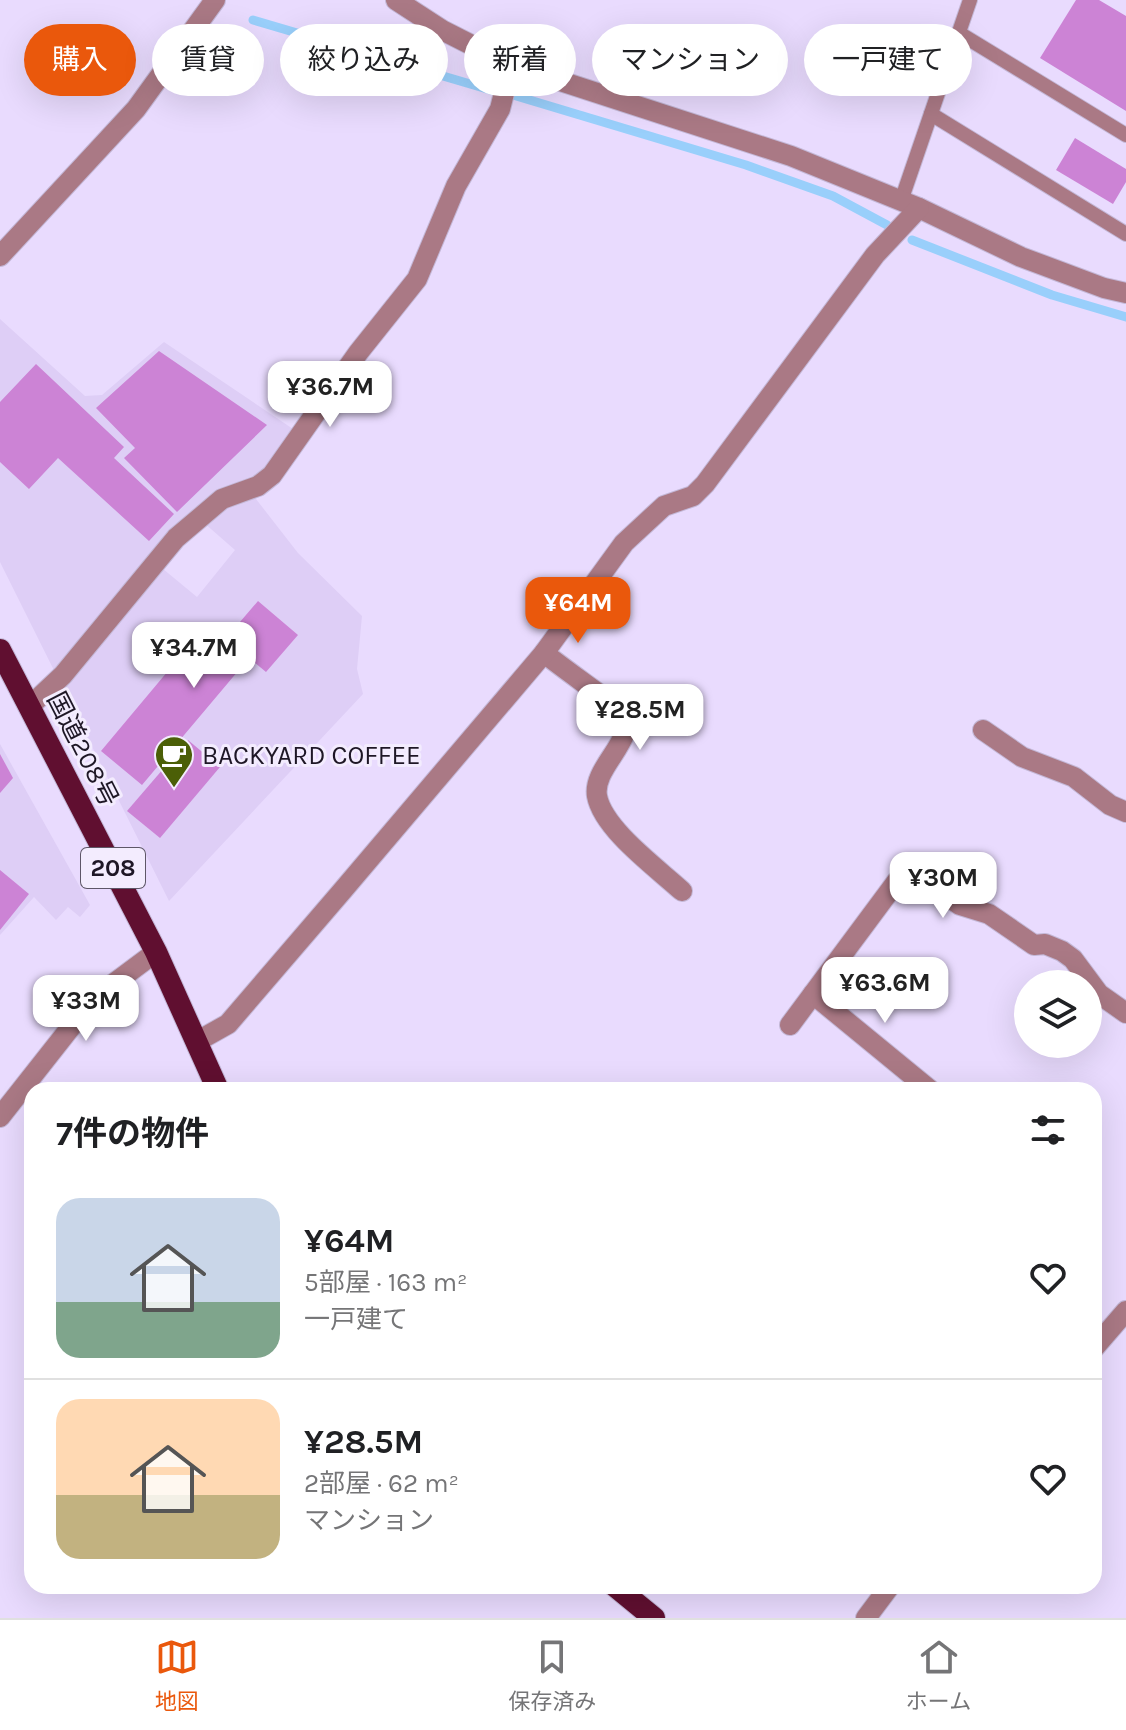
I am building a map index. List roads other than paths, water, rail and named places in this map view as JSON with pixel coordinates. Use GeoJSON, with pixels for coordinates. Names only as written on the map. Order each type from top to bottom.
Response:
{"type":"FeatureCollection","features":[{"type":"Feature","properties":{"kind":"highway","name":"国道208号"},"geometry":{"type":"LineString","coordinates":[[0,650],[156,952],[214,1082]]}},
{"type":"Feature","properties":{"kind":"highway"},"geometry":{"type":"LineString","coordinates":[[625,1594],[654,1618]]}},
{"type":"Feature","properties":{"kind":"street"},"geometry":{"type":"LineString","coordinates":[[0,256],[136,109],[215,0]]}},
{"type":"Feature","properties":{"kind":"street"},"geometry":{"type":"LineString","coordinates":[[396,0],[464,41]]}},
{"type":"Feature","properties":{"kind":"street"},"geometry":{"type":"LineString","coordinates":[[576,86],[791,156],[910,205],[1021,257],[1104,288],[1126,293]]}},
{"type":"Feature","properties":{"kind":"street"},"geometry":{"type":"LineString","coordinates":[[29,707],[63,675],[176,538],[222,499],[258,486],[272,475],[358,353],[417,279],[456,186],[500,109],[503,96]]}},
{"type":"Feature","properties":{"kind":"street"},"geometry":{"type":"LineString","coordinates":[[196,1042],[228,1024],[544,653],[624,543],[664,506],[693,496],[705,484],[910,205]]}},
{"type":"Feature","properties":{"kind":"street"},"geometry":{"type":"LineString","coordinates":[[544,653],[622,712],[626,728],[598,776],[598,801],[628,843],[682,891]]}},
{"type":"Feature","properties":{"kind":"street"},"geometry":{"type":"LineString","coordinates":[[983,730],[1022,757],[1074,777],[1110,805],[1126,812]]}},
{"type":"Feature","properties":{"kind":"street"},"geometry":{"type":"LineString","coordinates":[[790,1025],[897,881],[907,878],[925,880],[960,905],[989,914],[1034,945],[1045,944],[1062,951],[1073,959],[1099,994],[1126,1013]]}},
{"type":"Feature","properties":{"kind":"street"},"geometry":{"type":"LineString","coordinates":[[28,1082],[93,999],[156,952]]}},
{"type":"Feature","properties":{"kind":"street"},"geometry":{"type":"LineString","coordinates":[[813,994],[920,1082]]}},
{"type":"Feature","properties":{"kind":"street"},"geometry":{"type":"LineString","coordinates":[[0,1117],[24,1087]]}},
{"type":"Feature","properties":{"kind":"street"},"geometry":{"type":"LineString","coordinates":[[1102,1339],[1126,1311]]}},
{"type":"Feature","properties":{"kind":"street"},"geometry":{"type":"LineString","coordinates":[[866,1618],[884,1594]]}},
{"type":"Feature","properties":{"kind":"lane"},"geometry":{"type":"LineString","coordinates":[[962,24],[970,0]]}},
{"type":"Feature","properties":{"kind":"lane"},"geometry":{"type":"LineString","coordinates":[[972,41],[1126,135]]}},
{"type":"Feature","properties":{"kind":"lane"},"geometry":{"type":"LineString","coordinates":[[910,205],[937,96]]}},
{"type":"Feature","properties":{"kind":"lane"},"geometry":{"type":"LineString","coordinates":[[931,114],[1126,234]]}},
{"type":"Feature","properties":{"kind":"waterway"},"geometry":{"type":"LineString","coordinates":[[253,20],[464,82]]}},
{"type":"Feature","properties":{"kind":"waterway"},"geometry":{"type":"LineString","coordinates":[[516,96],[746,165],[833,196],[887,225]]}},
{"type":"Feature","properties":{"kind":"waterway"},"geometry":{"type":"LineString","coordinates":[[912,240],[1052,295],[1126,317]]}},
{"type":"Feature","properties":{"kind":"place","name":"BACKYARD COFFEE"},"geometry":{"type":"Point","coordinates":[174,789]}}]}
